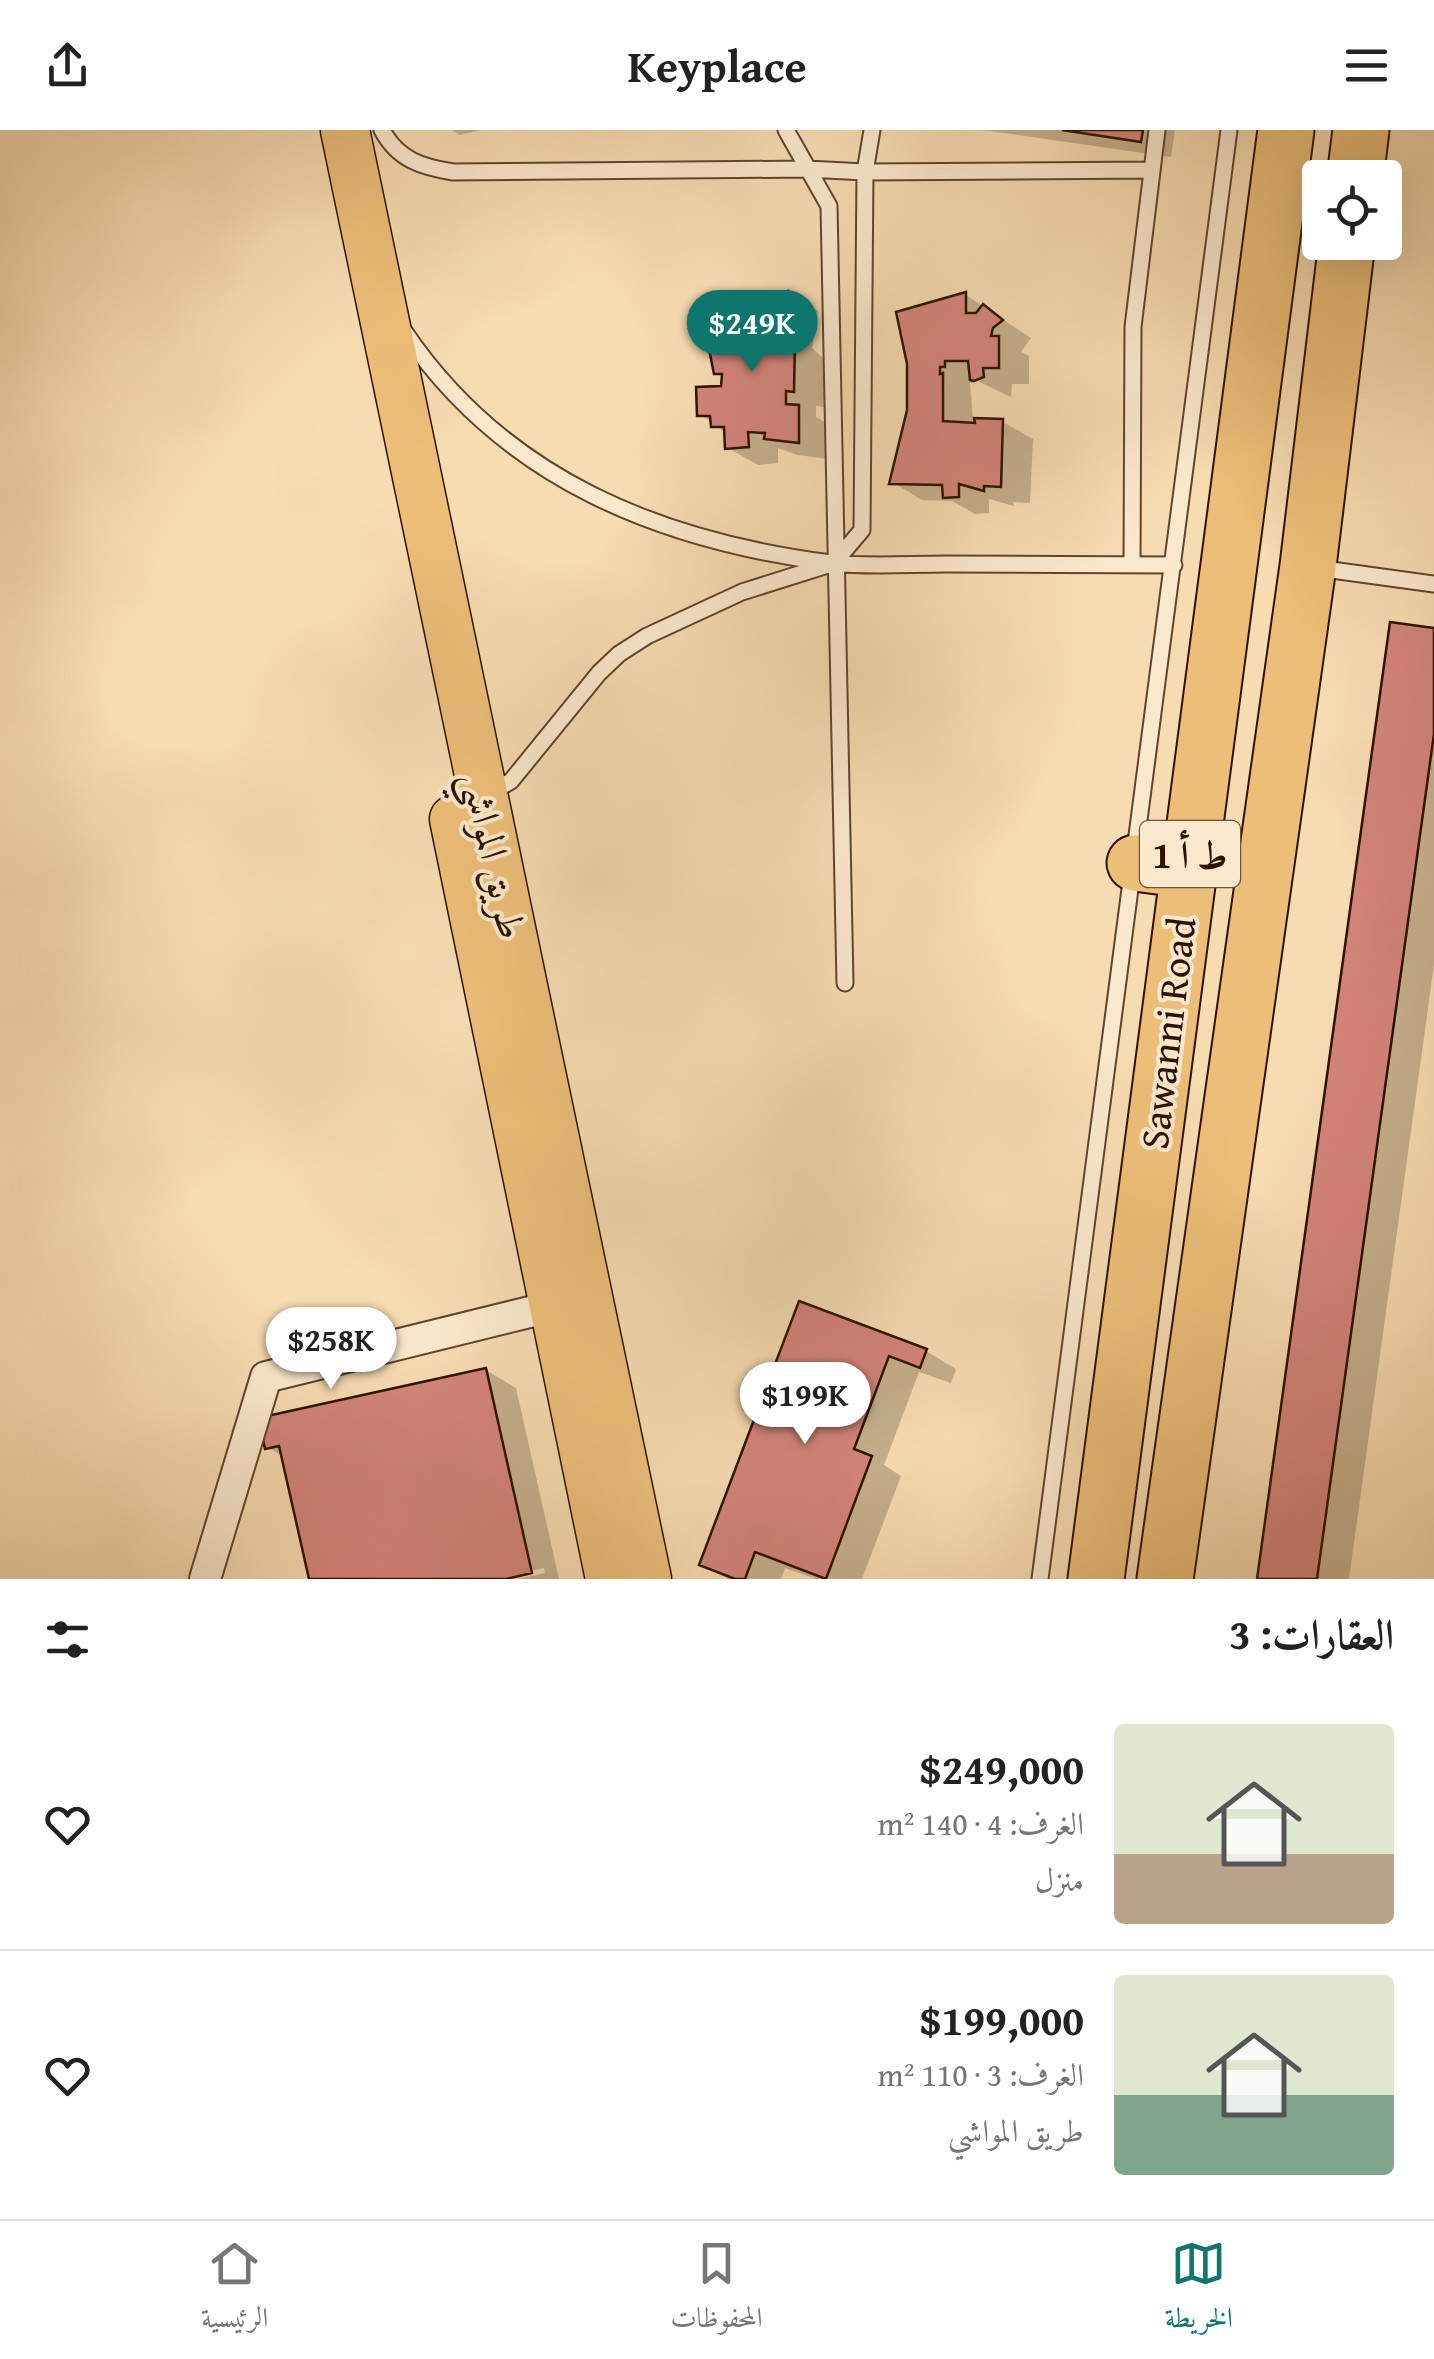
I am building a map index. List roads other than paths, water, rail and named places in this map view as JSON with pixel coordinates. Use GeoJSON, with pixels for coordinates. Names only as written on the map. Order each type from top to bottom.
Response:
{"type":"FeatureCollection","features":[{"type":"Feature","properties":{"kind":"highway","name":"Sawanni Road"},"geometry":{"type":"LineString","coordinates":[[1096,1579],[1286,130]]}},
{"type":"Feature","properties":{"kind":"highway"},"geometry":{"type":"LineString","coordinates":[[1357,160],[1361,130]]}},
{"type":"Feature","properties":{"kind":"highway","name":"Sawanni Road"},"geometry":{"type":"LineString","coordinates":[[1165,1579],[1308,566],[1345,260]]}},
{"type":"Feature","properties":{"kind":"highway"},"geometry":{"type":"LineString","coordinates":[[1135,863],[1188,870]]}},
{"type":"Feature","properties":{"kind":"main road","name":"طريق المواشي"},"geometry":{"type":"LineString","coordinates":[[314,130],[466,803],[572,1304],[647,1579]]}},
{"type":"Feature","properties":{"kind":"main road","name":"طريق المواشي"},"geometry":{"type":"LineString","coordinates":[[345,130],[378,292],[466,803]]}},
{"type":"Feature","properties":{"kind":"main road","name":"طريق المواشي"},"geometry":{"type":"LineString","coordinates":[[572,1304],[610,1579]]}},
{"type":"Feature","properties":{"kind":"street"},"geometry":{"type":"LineString","coordinates":[[205,1579],[266,1377],[572,1304]]}},
{"type":"Feature","properties":{"kind":"lane"},"geometry":{"type":"LineString","coordinates":[[382,130],[403,157],[422,167],[453,172],[1151,170]]}},
{"type":"Feature","properties":{"kind":"lane"},"geometry":{"type":"LineString","coordinates":[[786,130],[829,206],[845,983]]}},
{"type":"Feature","properties":{"kind":"lane"},"geometry":{"type":"LineString","coordinates":[[466,803],[511,781],[619,654],[647,636],[742,592],[834,563],[862,530],[865,172],[872,130]]}},
{"type":"Feature","properties":{"kind":"lane"},"geometry":{"type":"LineString","coordinates":[[1132,564],[1132,328],[1157,130]]}},
{"type":"Feature","properties":{"kind":"lane"},"geometry":{"type":"LineString","coordinates":[[1040,1579],[1229,130]]}},
{"type":"Feature","properties":{"kind":"lane"},"geometry":{"type":"LineString","coordinates":[[378,292],[424,361],[480,422],[545,470],[624,512],[682,532],[834,563],[1174,564]]}},
{"type":"Feature","properties":{"kind":"lane"},"geometry":{"type":"LineString","coordinates":[[1308,566],[1434,584]]}}]}
